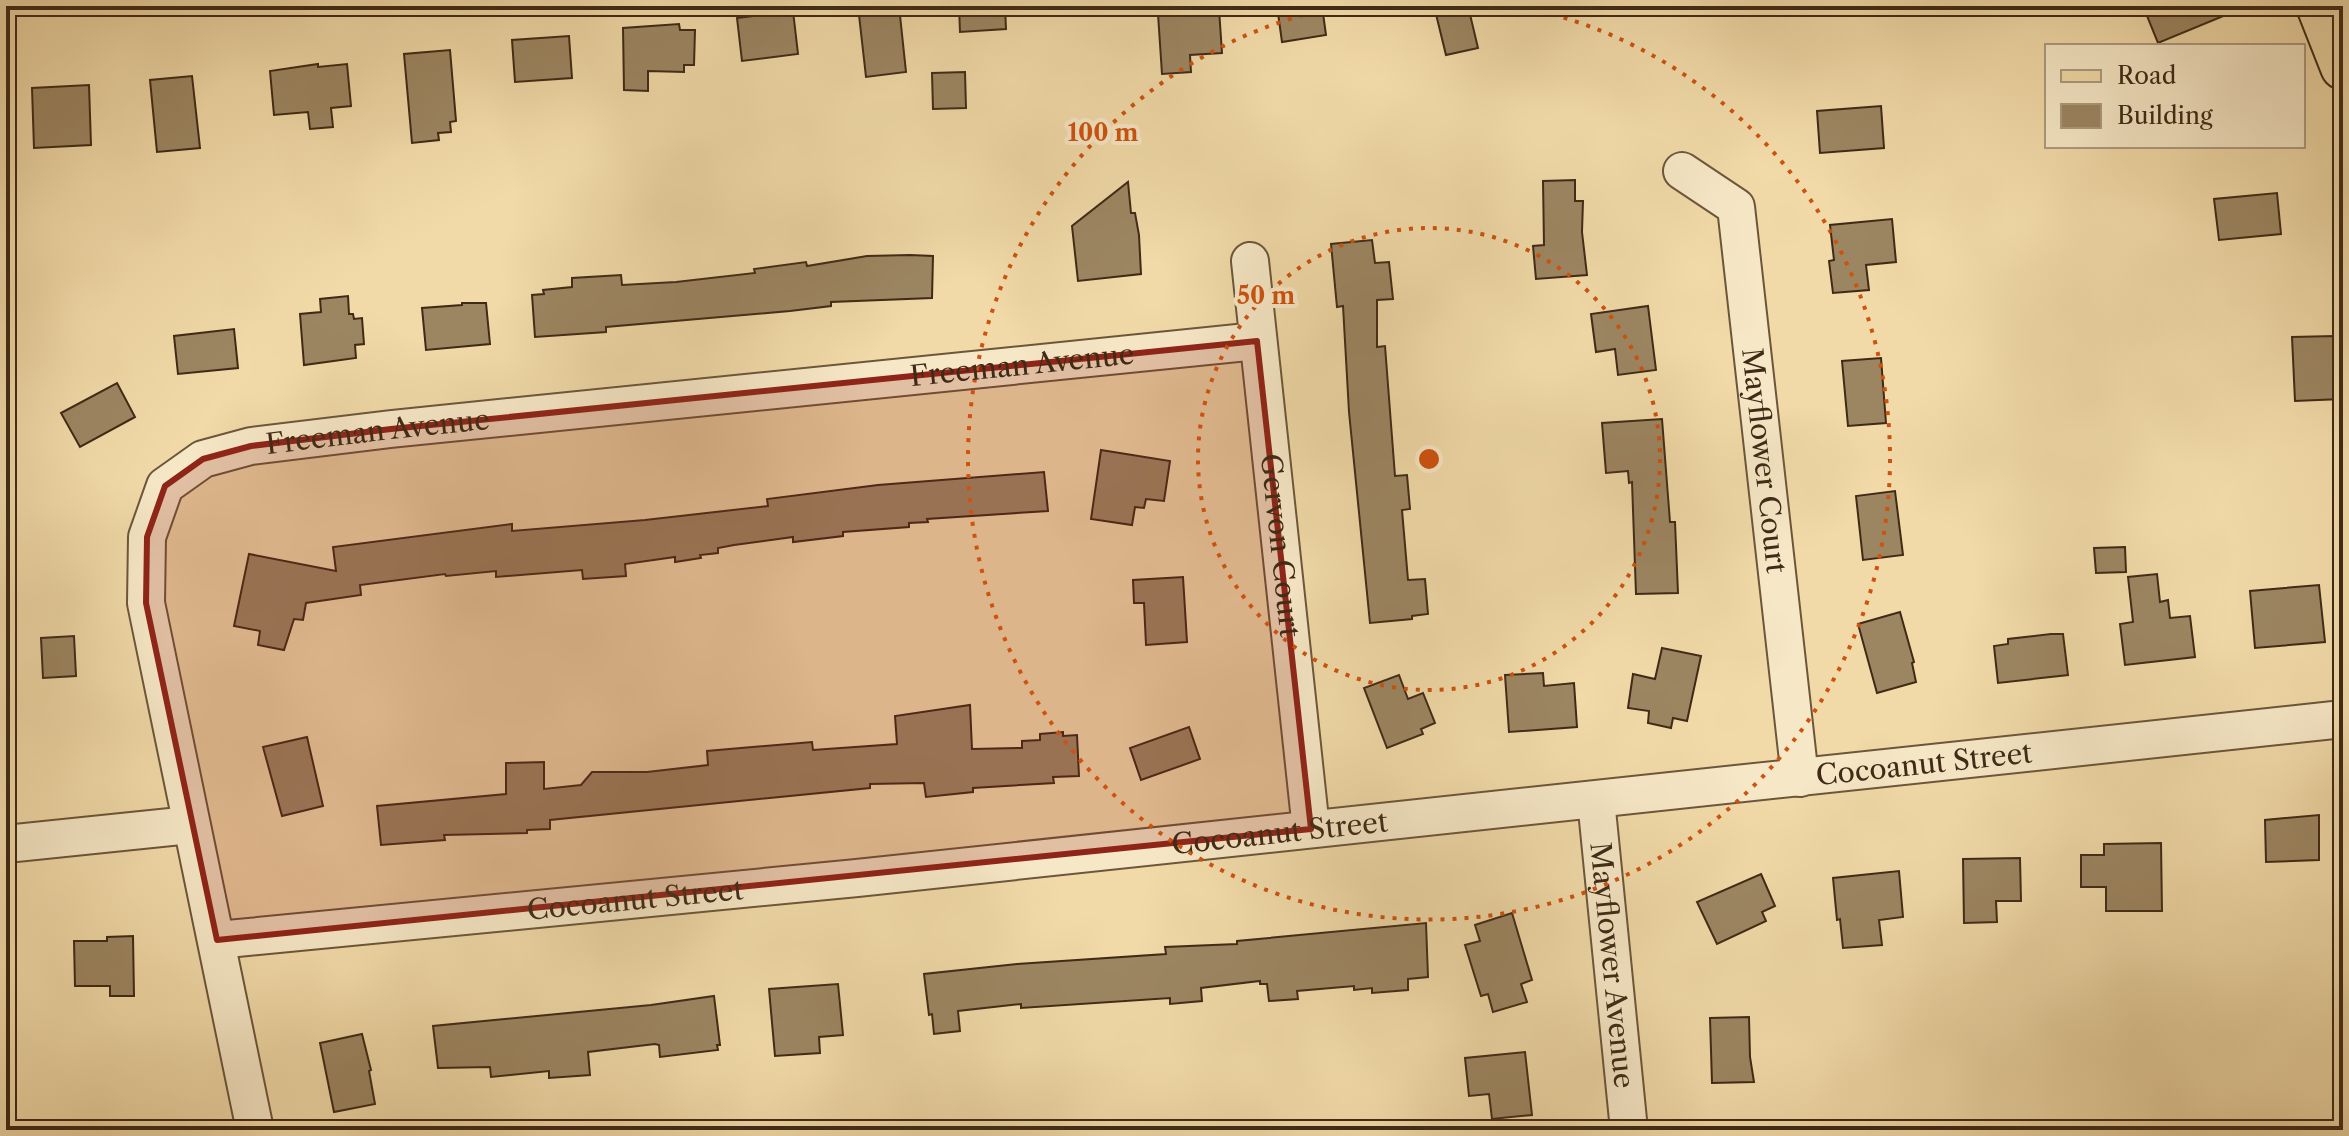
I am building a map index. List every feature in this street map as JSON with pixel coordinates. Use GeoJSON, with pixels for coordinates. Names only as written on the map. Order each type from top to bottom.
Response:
{"type":"FeatureCollection","features":[{"type":"Feature","properties":{"kind":"main road"},"geometry":{"type":"LineString","coordinates":[[2319,6],[2343,67]]}},
{"type":"Feature","properties":{"kind":"street","name":"Mayflower Court"},"geometry":{"type":"LineString","coordinates":[[1682,171],[1736,207],[1800,778]]}},
{"type":"Feature","properties":{"kind":"street","name":"Gervon Court"},"geometry":{"type":"LineString","coordinates":[[1250,261],[1311,829]]}},
{"type":"Feature","properties":{"kind":"street","name":"Freeman Avenue"},"geometry":{"type":"LineString","coordinates":[[255,1130],[146,603],[147,537],[165,486],[203,459],[251,446],[1257,341]]}},
{"type":"Feature","properties":{"kind":"street","name":"Cocoanut Street"},"geometry":{"type":"LineString","coordinates":[[217,940],[762,887],[2343,719]]}},
{"type":"Feature","properties":{"kind":"street","name":"Mayflower Avenue"},"geometry":{"type":"LineString","coordinates":[[1596,800],[1629,1130]]}},
{"type":"Feature","properties":{"kind":"street"},"geometry":{"type":"LineString","coordinates":[[6,844],[190,825]]}},
{"type":"Feature","properties":{"kind":"highlighted area"},"geometry":{"type":"Polygon","coordinates":[[[1257,341],[1311,829],[217,940],[146,603],[147,537],[165,486],[203,459],[251,446],[391,429],[1257,341]]]}},
{"type":"Feature","properties":{"kind":"building"},"geometry":{"type":"Polygon","coordinates":[[[858,6],[899,6],[906,72],[866,77],[858,6]]]}},
{"type":"Feature","properties":{"kind":"building"},"geometry":{"type":"Polygon","coordinates":[[[959,6],[1005,6],[1006,29],[960,32],[959,6]]]}},
{"type":"Feature","properties":{"kind":"building"},"geometry":{"type":"Polygon","coordinates":[[[1277,6],[1322,6],[1326,35],[1282,42],[1277,6]]]}},
{"type":"Feature","properties":{"kind":"building"},"geometry":{"type":"Polygon","coordinates":[[[1434,6],[1468,6],[1478,48],[1446,55],[1434,6]]]}},
{"type":"Feature","properties":{"kind":"building"},"geometry":{"type":"Polygon","coordinates":[[[2143,6],[2245,6],[2245,7],[2158,43],[2143,6]]]}},
{"type":"Feature","properties":{"kind":"building"},"geometry":{"type":"Polygon","coordinates":[[[1219,9],[1222,53],[1190,55],[1191,72],[1162,74],[1158,14],[1219,9]]]}},
{"type":"Feature","properties":{"kind":"building"},"geometry":{"type":"Polygon","coordinates":[[[793,11],[798,54],[742,61],[737,18],[793,11]]]}},
{"type":"Feature","properties":{"kind":"building"},"geometry":{"type":"Polygon","coordinates":[[[679,24],[680,30],[695,30],[694,65],[684,65],[684,72],[648,71],[648,91],[624,90],[623,28],[679,24]]]}},
{"type":"Feature","properties":{"kind":"building"},"geometry":{"type":"Polygon","coordinates":[[[569,36],[572,78],[515,82],[512,40],[569,36]]]}},
{"type":"Feature","properties":{"kind":"building"},"geometry":{"type":"Polygon","coordinates":[[[450,50],[456,121],[450,122],[451,132],[438,133],[439,140],[412,143],[404,54],[450,50]]]}},
{"type":"Feature","properties":{"kind":"building"},"geometry":{"type":"Polygon","coordinates":[[[318,64],[318,67],[347,64],[351,106],[331,108],[333,127],[310,129],[308,112],[274,115],[270,71],[318,64]]]}},
{"type":"Feature","properties":{"kind":"building"},"geometry":{"type":"Polygon","coordinates":[[[965,72],[966,108],[933,109],[932,73],[965,72]]]}},
{"type":"Feature","properties":{"kind":"building"},"geometry":{"type":"Polygon","coordinates":[[[192,76],[200,148],[157,152],[150,80],[192,76]]]}},
{"type":"Feature","properties":{"kind":"building"},"geometry":{"type":"Polygon","coordinates":[[[89,85],[91,145],[34,148],[32,88],[89,85]]]}},
{"type":"Feature","properties":{"kind":"building"},"geometry":{"type":"Polygon","coordinates":[[[1881,106],[1884,148],[1820,153],[1817,111],[1881,106]]]}},
{"type":"Feature","properties":{"kind":"building"},"geometry":{"type":"Polygon","coordinates":[[[1575,180],[1575,201],[1583,201],[1582,232],[1587,275],[1536,279],[1533,246],[1544,245],[1543,181],[1575,180]]]}},
{"type":"Feature","properties":{"kind":"building"},"geometry":{"type":"Polygon","coordinates":[[[1128,182],[1131,213],[1135,213],[1139,235],[1141,274],[1078,281],[1072,226],[1128,182]]]}},
{"type":"Feature","properties":{"kind":"building"},"geometry":{"type":"Polygon","coordinates":[[[2277,193],[2281,234],[2219,240],[2214,199],[2277,193]]]}},
{"type":"Feature","properties":{"kind":"building"},"geometry":{"type":"Polygon","coordinates":[[[1892,219],[1896,262],[1866,265],[1869,290],[1833,293],[1829,261],[1834,260],[1830,225],[1892,219]]]}},
{"type":"Feature","properties":{"kind":"building"},"geometry":{"type":"Polygon","coordinates":[[[1372,240],[1375,263],[1389,262],[1393,299],[1377,300],[1377,347],[1385,346],[1395,476],[1407,475],[1410,509],[1402,510],[1408,580],[1425,579],[1428,614],[1412,616],[1412,619],[1370,623],[1349,412],[1343,306],[1337,307],[1331,244],[1372,240]]]}},
{"type":"Feature","properties":{"kind":"building"},"geometry":{"type":"Polygon","coordinates":[[[867,256],[933,256],[932,298],[831,302],[831,306],[790,311],[606,327],[606,332],[535,337],[532,295],[544,294],[543,290],[572,287],[572,278],[621,275],[622,285],[676,282],[755,273],[754,269],[806,262],[807,266],[867,256]]]}},
{"type":"Feature","properties":{"kind":"building"},"geometry":{"type":"Polygon","coordinates":[[[348,296],[349,314],[353,314],[354,319],[362,318],[364,344],[355,345],[356,358],[304,365],[300,314],[321,312],[320,299],[348,296]]]}},
{"type":"Feature","properties":{"kind":"building"},"geometry":{"type":"Polygon","coordinates":[[[486,303],[490,344],[426,350],[422,308],[486,303]]]}},
{"type":"Feature","properties":{"kind":"building"},"geometry":{"type":"Polygon","coordinates":[[[1648,306],[1656,370],[1618,375],[1615,349],[1596,352],[1591,314],[1648,306]]]}},
{"type":"Feature","properties":{"kind":"building"},"geometry":{"type":"Polygon","coordinates":[[[234,329],[238,368],[178,374],[174,336],[234,329]]]}},
{"type":"Feature","properties":{"kind":"building"},"geometry":{"type":"Polygon","coordinates":[[[2334,336],[2334,341],[2340,341],[2342,399],[2295,401],[2292,337],[2334,336]]]}},
{"type":"Feature","properties":{"kind":"building"},"geometry":{"type":"Polygon","coordinates":[[[1881,358],[1886,423],[1848,426],[1842,361],[1881,358]]]}},
{"type":"Feature","properties":{"kind":"building"},"geometry":{"type":"Polygon","coordinates":[[[117,383],[135,417],[80,447],[61,413],[117,383]]]}},
{"type":"Feature","properties":{"kind":"building"},"geometry":{"type":"Polygon","coordinates":[[[1662,419],[1670,522],[1675,522],[1678,593],[1636,594],[1632,482],[1629,483],[1628,471],[1606,473],[1602,423],[1662,419]]]}},
{"type":"Feature","properties":{"kind":"building"},"geometry":{"type":"Polygon","coordinates":[[[1101,450],[1170,461],[1164,501],[1146,499],[1144,508],[1135,507],[1132,525],[1091,519],[1101,450]]]}},
{"type":"Feature","properties":{"kind":"building"},"geometry":{"type":"Polygon","coordinates":[[[1044,472],[1048,511],[927,519],[928,522],[909,523],[909,527],[843,532],[843,536],[793,542],[793,537],[734,545],[718,548],[718,553],[700,555],[701,558],[675,562],[675,557],[625,564],[626,576],[583,579],[582,570],[496,577],[496,571],[360,585],[361,595],[306,603],[303,620],[294,619],[284,650],[258,645],[260,631],[234,626],[249,554],[336,571],[333,547],[512,524],[512,531],[645,520],[768,506],[767,499],[878,485],[1044,472]]]}},
{"type":"Feature","properties":{"kind":"building"},"geometry":{"type":"Polygon","coordinates":[[[1895,491],[1903,555],[1863,560],[1856,496],[1895,491]]]}},
{"type":"Feature","properties":{"kind":"building"},"geometry":{"type":"Polygon","coordinates":[[[2125,547],[2126,572],[2096,573],[2094,548],[2125,547]]]}},
{"type":"Feature","properties":{"kind":"building"},"geometry":{"type":"Polygon","coordinates":[[[2157,574],[2160,602],[2168,600],[2170,618],[2190,616],[2195,657],[2125,665],[2120,624],[2133,622],[2128,577],[2157,574]]]}},
{"type":"Feature","properties":{"kind":"building"},"geometry":{"type":"Polygon","coordinates":[[[1183,577],[1187,642],[1146,645],[1144,603],[1134,603],[1133,580],[1183,577]]]}},
{"type":"Feature","properties":{"kind":"building"},"geometry":{"type":"Polygon","coordinates":[[[2319,585],[2325,642],[2255,648],[2250,591],[2319,585]]]}},
{"type":"Feature","properties":{"kind":"building"},"geometry":{"type":"Polygon","coordinates":[[[1900,612],[1914,662],[1916,682],[1877,693],[1858,624],[1900,612]]]}},
{"type":"Feature","properties":{"kind":"building"},"geometry":{"type":"Polygon","coordinates":[[[2063,634],[2068,675],[1998,683],[1994,646],[2008,644],[2008,639],[2063,634]]]}},
{"type":"Feature","properties":{"kind":"building"},"geometry":{"type":"Polygon","coordinates":[[[74,636],[76,676],[43,678],[41,638],[74,636]]]}},
{"type":"Feature","properties":{"kind":"building"},"geometry":{"type":"Polygon","coordinates":[[[1662,648],[1701,656],[1687,721],[1673,718],[1671,728],[1648,723],[1649,711],[1628,708],[1633,674],[1655,679],[1662,648]]]}},
{"type":"Feature","properties":{"kind":"building"},"geometry":{"type":"Polygon","coordinates":[[[1543,673],[1544,686],[1574,683],[1577,727],[1509,732],[1505,675],[1543,673]]]}},
{"type":"Feature","properties":{"kind":"building"},"geometry":{"type":"Polygon","coordinates":[[[1399,675],[1408,699],[1423,693],[1435,723],[1421,729],[1423,734],[1387,748],[1364,688],[1399,675]]]}},
{"type":"Feature","properties":{"kind":"building"},"geometry":{"type":"Polygon","coordinates":[[[970,705],[972,749],[1022,748],[1022,741],[1040,740],[1040,734],[1063,732],[1063,736],[1077,735],[1079,776],[1053,777],[1054,783],[973,788],[973,792],[926,797],[924,783],[870,784],[870,788],[550,820],[550,829],[527,830],[527,833],[444,835],[445,840],[381,845],[377,806],[506,794],[506,763],[544,762],[544,789],[581,785],[592,772],[647,772],[708,765],[707,751],[812,742],[813,750],[897,744],[895,716],[970,705]]]}},
{"type":"Feature","properties":{"kind":"building"},"geometry":{"type":"Polygon","coordinates":[[[1189,727],[1200,759],[1141,780],[1130,748],[1189,727]]]}},
{"type":"Feature","properties":{"kind":"building"},"geometry":{"type":"Polygon","coordinates":[[[307,737],[323,806],[282,816],[263,747],[307,737]]]}},
{"type":"Feature","properties":{"kind":"building"},"geometry":{"type":"Polygon","coordinates":[[[2319,815],[2319,860],[2266,862],[2265,820],[2319,815]]]}},
{"type":"Feature","properties":{"kind":"building"},"geometry":{"type":"Polygon","coordinates":[[[2161,843],[2162,911],[2106,911],[2106,887],[2081,887],[2081,855],[2104,855],[2104,844],[2161,843]]]}},
{"type":"Feature","properties":{"kind":"building"},"geometry":{"type":"Polygon","coordinates":[[[2020,858],[2021,901],[1996,901],[1997,922],[1964,923],[1963,859],[2020,858]]]}},
{"type":"Feature","properties":{"kind":"building"},"geometry":{"type":"Polygon","coordinates":[[[1899,871],[1903,917],[1879,920],[1882,945],[1843,948],[1833,878],[1899,871]]]}},
{"type":"Feature","properties":{"kind":"building"},"geometry":{"type":"Polygon","coordinates":[[[1761,874],[1775,906],[1762,912],[1766,921],[1717,944],[1697,902],[1761,874]]]}},
{"type":"Feature","properties":{"kind":"building"},"geometry":{"type":"Polygon","coordinates":[[[1512,913],[1532,980],[1521,984],[1527,1002],[1493,1012],[1488,994],[1481,996],[1465,945],[1480,941],[1475,925],[1512,913]]]}},
{"type":"Feature","properties":{"kind":"building"},"geometry":{"type":"Polygon","coordinates":[[[1426,923],[1428,977],[1408,979],[1408,990],[1372,993],[1372,988],[1354,990],[1354,986],[1297,991],[1298,999],[1269,1001],[1267,984],[1260,984],[1260,981],[1201,988],[1202,1001],[1170,1004],[1170,998],[1021,1008],[1021,1004],[958,1011],[960,1031],[934,1034],[932,1014],[929,1015],[924,974],[1166,954],[1165,947],[1237,944],[1237,941],[1426,923]]]}},
{"type":"Feature","properties":{"kind":"building"},"geometry":{"type":"Polygon","coordinates":[[[133,936],[134,996],[110,996],[110,986],[75,986],[74,941],[107,941],[107,937],[133,936]]]}},
{"type":"Feature","properties":{"kind":"building"},"geometry":{"type":"Polygon","coordinates":[[[838,984],[843,1035],[819,1037],[820,1053],[775,1056],[769,989],[838,984]]]}},
{"type":"Feature","properties":{"kind":"building"},"geometry":{"type":"Polygon","coordinates":[[[714,996],[718,1050],[660,1057],[659,1045],[655,1044],[588,1052],[590,1075],[549,1078],[549,1071],[491,1077],[490,1067],[438,1068],[433,1026],[714,996]]]}},
{"type":"Feature","properties":{"kind":"building"},"geometry":{"type":"Polygon","coordinates":[[[1749,1017],[1754,1082],[1712,1083],[1710,1018],[1749,1017]]]}},
{"type":"Feature","properties":{"kind":"building"},"geometry":{"type":"Polygon","coordinates":[[[362,1034],[375,1104],[334,1112],[320,1043],[362,1034]]]}},
{"type":"Feature","properties":{"kind":"building"},"geometry":{"type":"Polygon","coordinates":[[[1525,1052],[1532,1115],[1492,1119],[1489,1094],[1469,1096],[1465,1058],[1525,1052]]]}}]}
